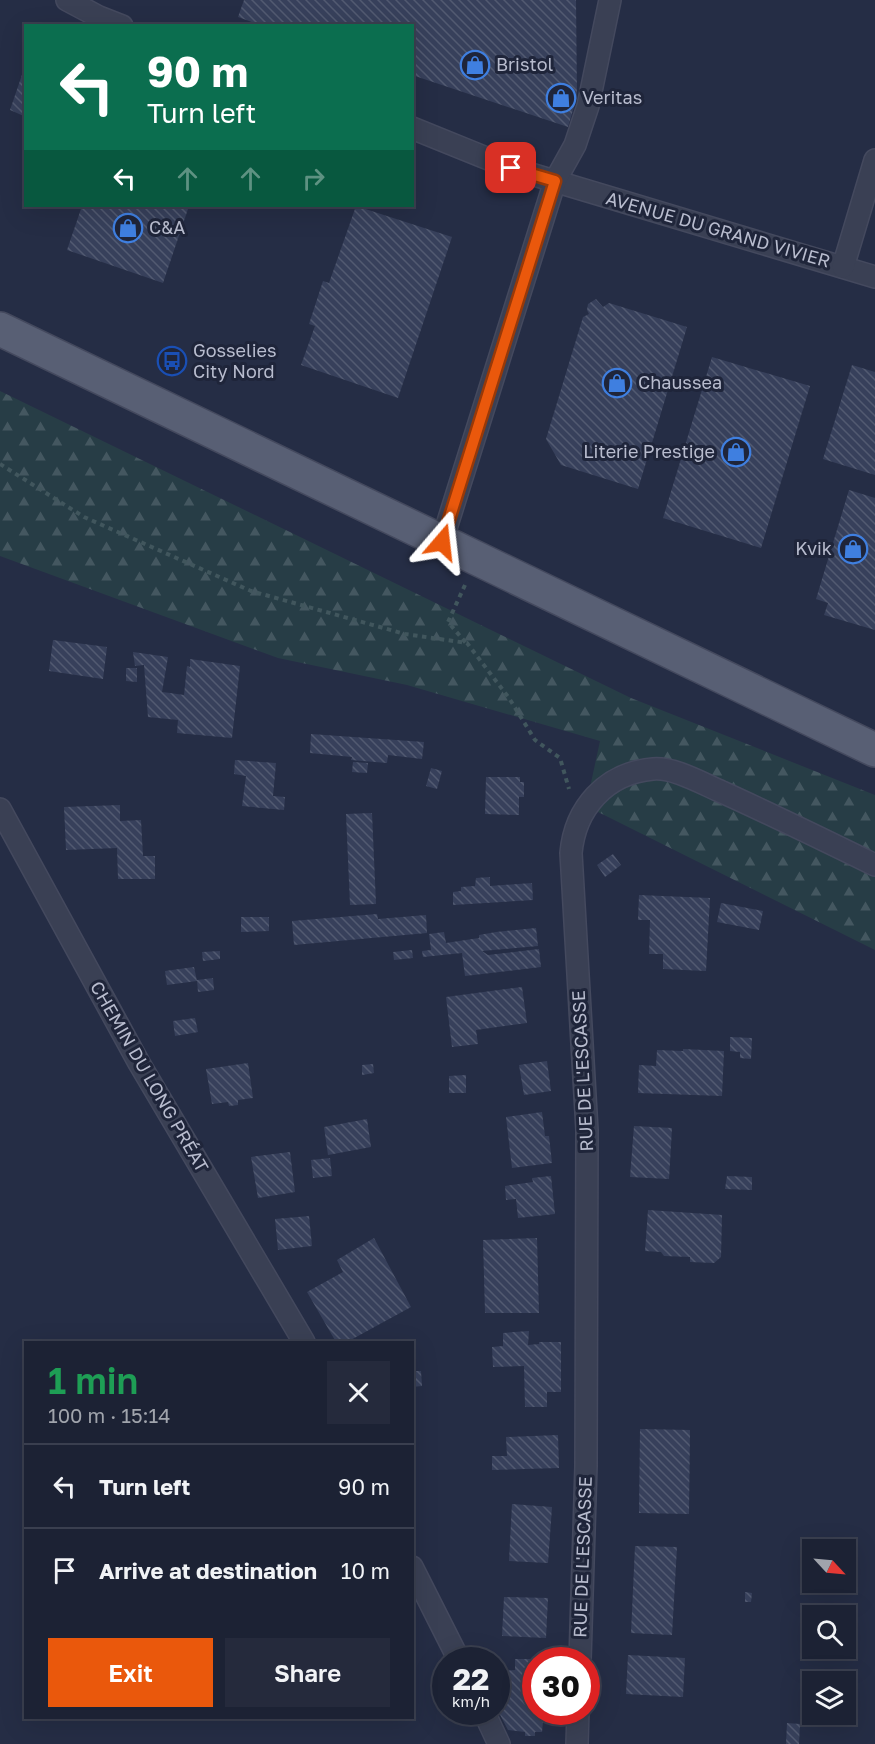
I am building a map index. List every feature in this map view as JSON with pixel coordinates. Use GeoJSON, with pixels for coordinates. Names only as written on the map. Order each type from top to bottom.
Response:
{"type":"FeatureCollection","features":[{"type":"Feature","properties":{"kind":"main road"},"geometry":{"type":"LineString","coordinates":[[0,329],[875,750]]}},
{"type":"Feature","properties":{"kind":"street"},"geometry":{"type":"LineString","coordinates":[[67,0],[117,24]]}},
{"type":"Feature","properties":{"kind":"street"},"geometry":{"type":"LineString","coordinates":[[442,542],[555,181],[575,145],[588,106],[610,0]]}},
{"type":"Feature","properties":{"kind":"street","name":"AVENUE DU GRAND VIVIER"},"geometry":{"type":"LineString","coordinates":[[414,129],[511,168],[843,267],[875,160]]}},
{"type":"Feature","properties":{"kind":"street"},"geometry":{"type":"LineString","coordinates":[[843,267],[875,277]]}},
{"type":"Feature","properties":{"kind":"street","name":"RUE DE L'ESCASSE"},"geometry":{"type":"LineString","coordinates":[[580,1647],[586,1466],[587,1130],[571,853],[578,822],[586,806],[613,782],[654,769],[682,775],[875,865]]}},
{"type":"Feature","properties":{"kind":"street","name":"CHEMIN DU LONG PRÉAT"},"geometry":{"type":"LineString","coordinates":[[0,809],[139,1064],[303,1341]]}},
{"type":"Feature","properties":{"kind":"street"},"geometry":{"type":"LineString","coordinates":[[414,1571],[452,1647]]}},
{"type":"Feature","properties":{"kind":"street"},"geometry":{"type":"LineString","coordinates":[[490,1725],[499,1744]]}},
{"type":"Feature","properties":{"kind":"street"},"geometry":{"type":"LineString","coordinates":[[577,1744],[578,1725]]}},
{"type":"Feature","properties":{"kind":"path"},"geometry":{"type":"LineString","coordinates":[[0,464],[84,517],[251,591],[405,634],[467,643]]}},
{"type":"Feature","properties":{"kind":"path"},"geometry":{"type":"LineString","coordinates":[[477,559],[448,621],[509,698],[535,740],[560,758],[578,822]]}},
{"type":"Feature","properties":{"kind":"green space"},"geometry":{"type":"Polygon","coordinates":[[[0,391],[631,698],[875,795],[875,950],[586,806],[600,741],[407,685],[278,658],[0,556],[0,391]]]}},
{"type":"Feature","properties":{"kind":"building"},"geometry":{"type":"Polygon","coordinates":[[[244,0],[576,0],[577,97],[568,127],[414,76],[414,24],[257,24],[238,17],[244,0]]]}},
{"type":"Feature","properties":{"kind":"building"},"geometry":{"type":"Polygon","coordinates":[[[24,69],[24,116],[10,110],[24,69]]]}},
{"type":"Feature","properties":{"kind":"building","name":"C&A"},"geometry":{"type":"Polygon","coordinates":[[[82,207],[189,207],[163,283],[67,250],[82,207]]]}},
{"type":"Feature","properties":{"kind":"building"},"geometry":{"type":"Polygon","coordinates":[[[356,207],[452,237],[398,398],[301,365],[315,326],[309,324],[323,281],[329,283],[356,207]]]}},
{"type":"Feature","properties":{"kind":"building","name":"Chaussea"},"geometry":{"type":"Polygon","coordinates":[[[596,299],[603,307],[609,303],[687,327],[638,489],[561,465],[546,439],[583,317],[589,314],[588,304],[596,299]]]}},
{"type":"Feature","properties":{"kind":"building","name":"Literie Prestige"},"geometry":{"type":"Polygon","coordinates":[[[712,357],[810,386],[761,548],[663,518],[712,357]]]}},
{"type":"Feature","properties":{"kind":"building"},"geometry":{"type":"Polygon","coordinates":[[[852,365],[875,372],[875,475],[823,459],[852,365]]]}},
{"type":"Feature","properties":{"kind":"building","name":"Kvik"},"geometry":{"type":"Polygon","coordinates":[[[849,490],[875,498],[875,630],[824,615],[828,603],[816,599],[849,490]]]}},
{"type":"Feature","properties":{"kind":"building"},"geometry":{"type":"Polygon","coordinates":[[[53,640],[107,647],[103,679],[49,671],[53,640]]]}},
{"type":"Feature","properties":{"kind":"building"},"geometry":{"type":"Polygon","coordinates":[[[133,652],[168,657],[162,692],[184,695],[187,666],[190,667],[190,659],[240,666],[232,738],[177,733],[178,720],[148,717],[144,665],[135,666],[133,652]]]}},
{"type":"Feature","properties":{"kind":"building"},"geometry":{"type":"Polygon","coordinates":[[[126,668],[137,668],[137,682],[126,681],[126,668]]]}},
{"type":"Feature","properties":{"kind":"building"},"geometry":{"type":"Polygon","coordinates":[[[311,734],[424,742],[422,759],[388,755],[387,763],[310,753],[311,734]]]}},
{"type":"Feature","properties":{"kind":"building"},"geometry":{"type":"Polygon","coordinates":[[[235,760],[276,763],[273,796],[285,797],[284,810],[242,806],[246,776],[234,774],[235,760]]]}},
{"type":"Feature","properties":{"kind":"building"},"geometry":{"type":"Polygon","coordinates":[[[353,762],[368,763],[367,773],[352,772],[353,762]]]}},
{"type":"Feature","properties":{"kind":"building"},"geometry":{"type":"Polygon","coordinates":[[[431,768],[442,771],[437,789],[426,786],[431,768]]]}},
{"type":"Feature","properties":{"kind":"building"},"geometry":{"type":"Polygon","coordinates":[[[486,777],[520,777],[520,782],[524,782],[524,797],[519,797],[519,815],[485,814],[486,777]]]}},
{"type":"Feature","properties":{"kind":"building"},"geometry":{"type":"Polygon","coordinates":[[[120,805],[120,821],[141,820],[143,856],[155,856],[155,879],[118,879],[117,848],[66,850],[64,807],[120,805]]]}},
{"type":"Feature","properties":{"kind":"building"},"geometry":{"type":"Polygon","coordinates":[[[372,813],[376,904],[350,905],[346,814],[372,813]]]}},
{"type":"Feature","properties":{"kind":"building"},"geometry":{"type":"Polygon","coordinates":[[[613,854],[621,865],[605,877],[597,865],[613,854]]]}},
{"type":"Feature","properties":{"kind":"building"},"geometry":{"type":"Polygon","coordinates":[[[490,877],[490,886],[532,883],[533,900],[453,905],[453,892],[461,891],[461,887],[475,886],[476,878],[490,877]]]}},
{"type":"Feature","properties":{"kind":"building"},"geometry":{"type":"Polygon","coordinates":[[[639,895],[710,898],[706,971],[663,969],[663,954],[649,954],[650,920],[638,920],[639,895]]]}},
{"type":"Feature","properties":{"kind":"building"},"geometry":{"type":"Polygon","coordinates":[[[721,903],[763,911],[759,930],[717,922],[721,903]]]}},
{"type":"Feature","properties":{"kind":"building"},"geometry":{"type":"Polygon","coordinates":[[[377,914],[378,919],[426,915],[427,933],[294,945],[292,921],[377,914]]]}},
{"type":"Feature","properties":{"kind":"building"},"geometry":{"type":"Polygon","coordinates":[[[241,917],[269,917],[269,931],[241,932],[241,917]]]}},
{"type":"Feature","properties":{"kind":"building"},"geometry":{"type":"Polygon","coordinates":[[[536,928],[538,946],[482,951],[488,955],[539,949],[541,967],[465,976],[462,953],[423,957],[422,951],[431,950],[429,934],[444,932],[446,943],[479,938],[479,935],[496,932],[536,928]]]}},
{"type":"Feature","properties":{"kind":"building"},"geometry":{"type":"Polygon","coordinates":[[[412,950],[413,958],[394,960],[393,952],[412,950]]]}},
{"type":"Feature","properties":{"kind":"building"},"geometry":{"type":"Polygon","coordinates":[[[220,951],[220,959],[203,961],[202,952],[220,951]]]}},
{"type":"Feature","properties":{"kind":"building"},"geometry":{"type":"Polygon","coordinates":[[[194,967],[197,981],[167,985],[165,971],[194,967]]]}},
{"type":"Feature","properties":{"kind":"building"},"geometry":{"type":"Polygon","coordinates":[[[213,978],[214,990],[198,992],[197,980],[213,978]]]}},
{"type":"Feature","properties":{"kind":"building"},"geometry":{"type":"Polygon","coordinates":[[[522,987],[527,1023],[476,1030],[478,1044],[452,1047],[446,997],[522,987]]]}},
{"type":"Feature","properties":{"kind":"building"},"geometry":{"type":"Polygon","coordinates":[[[195,1018],[198,1032],[175,1036],[173,1021],[195,1018]]]}},
{"type":"Feature","properties":{"kind":"building"},"geometry":{"type":"Polygon","coordinates":[[[730,1037],[752,1038],[751,1059],[740,1058],[740,1052],[730,1051],[730,1037]]]}},
{"type":"Feature","properties":{"kind":"building"},"geometry":{"type":"Polygon","coordinates":[[[683,1049],[724,1051],[722,1096],[638,1093],[639,1065],[656,1066],[657,1050],[683,1051],[683,1049]]]}},
{"type":"Feature","properties":{"kind":"building"},"geometry":{"type":"Polygon","coordinates":[[[547,1061],[551,1091],[524,1095],[519,1065],[547,1061]]]}},
{"type":"Feature","properties":{"kind":"building"},"geometry":{"type":"Polygon","coordinates":[[[248,1063],[253,1098],[238,1100],[238,1105],[229,1106],[228,1102],[212,1104],[206,1069],[248,1063]]]}},
{"type":"Feature","properties":{"kind":"building"},"geometry":{"type":"Polygon","coordinates":[[[373,1064],[374,1073],[362,1075],[362,1065],[373,1064]]]}},
{"type":"Feature","properties":{"kind":"building"},"geometry":{"type":"Polygon","coordinates":[[[466,1075],[466,1093],[449,1093],[449,1076],[466,1075]]]}},
{"type":"Feature","properties":{"kind":"building"},"geometry":{"type":"Polygon","coordinates":[[[542,1112],[545,1136],[549,1136],[552,1163],[512,1168],[506,1117],[542,1112]]]}},
{"type":"Feature","properties":{"kind":"building"},"geometry":{"type":"Polygon","coordinates":[[[367,1119],[371,1147],[328,1155],[324,1127],[367,1119]]]}},
{"type":"Feature","properties":{"kind":"building"},"geometry":{"type":"Polygon","coordinates":[[[634,1126],[672,1128],[669,1179],[630,1177],[634,1126]]]}},
{"type":"Feature","properties":{"kind":"building"},"geometry":{"type":"Polygon","coordinates":[[[290,1152],[295,1192],[258,1198],[251,1157],[290,1152]]]}},
{"type":"Feature","properties":{"kind":"building"},"geometry":{"type":"Polygon","coordinates":[[[330,1158],[332,1176],[313,1178],[311,1160],[330,1158]]]}},
{"type":"Feature","properties":{"kind":"building"},"geometry":{"type":"Polygon","coordinates":[[[551,1176],[555,1214],[518,1218],[516,1199],[506,1200],[505,1186],[533,1182],[532,1178],[551,1176]]]}},
{"type":"Feature","properties":{"kind":"building"},"geometry":{"type":"Polygon","coordinates":[[[727,1176],[752,1177],[752,1190],[725,1189],[727,1176]]]}},
{"type":"Feature","properties":{"kind":"building"},"geometry":{"type":"Polygon","coordinates":[[[648,1210],[722,1215],[721,1257],[714,1263],[690,1262],[690,1257],[664,1256],[661,1252],[645,1251],[648,1210]]]}},
{"type":"Feature","properties":{"kind":"building"},"geometry":{"type":"Polygon","coordinates":[[[309,1216],[312,1246],[278,1250],[275,1219],[309,1216]]]}},
{"type":"Feature","properties":{"kind":"building"},"geometry":{"type":"Polygon","coordinates":[[[374,1238],[411,1307],[349,1341],[335,1341],[307,1292],[343,1272],[337,1260],[374,1238]]]}},
{"type":"Feature","properties":{"kind":"building"},"geometry":{"type":"Polygon","coordinates":[[[537,1238],[539,1313],[485,1313],[483,1240],[537,1238]]]}},
{"type":"Feature","properties":{"kind":"building"},"geometry":{"type":"Polygon","coordinates":[[[529,1331],[528,1345],[539,1344],[539,1342],[561,1342],[561,1392],[547,1392],[547,1407],[525,1407],[524,1366],[493,1367],[492,1347],[503,1346],[503,1333],[529,1331]]]}},
{"type":"Feature","properties":{"kind":"building"},"geometry":{"type":"Polygon","coordinates":[[[414,1371],[421,1371],[422,1386],[414,1387],[414,1371]]]}},
{"type":"Feature","properties":{"kind":"building"},"geometry":{"type":"Polygon","coordinates":[[[640,1429],[690,1430],[689,1514],[639,1513],[640,1429]]]}},
{"type":"Feature","properties":{"kind":"building"},"geometry":{"type":"Polygon","coordinates":[[[558,1435],[559,1468],[492,1470],[492,1456],[507,1456],[506,1437],[558,1435]]]}},
{"type":"Feature","properties":{"kind":"building"},"geometry":{"type":"Polygon","coordinates":[[[512,1504],[552,1507],[548,1563],[509,1561],[512,1504]]]}},
{"type":"Feature","properties":{"kind":"building"},"geometry":{"type":"Polygon","coordinates":[[[635,1546],[677,1547],[672,1635],[631,1633],[635,1546]]]}},
{"type":"Feature","properties":{"kind":"building"},"geometry":{"type":"Polygon","coordinates":[[[745,1592],[752,1593],[751,1602],[745,1602],[745,1592]]]}},
{"type":"Feature","properties":{"kind":"building"},"geometry":{"type":"Polygon","coordinates":[[[504,1597],[548,1598],[546,1638],[502,1636],[504,1597]]]}},
{"type":"Feature","properties":{"kind":"building"},"geometry":{"type":"Polygon","coordinates":[[[628,1655],[685,1658],[683,1697],[626,1694],[628,1655]]]}},
{"type":"Feature","properties":{"kind":"building"},"geometry":{"type":"Polygon","coordinates":[[[515,1659],[522,1659],[522,1725],[543,1725],[542,1732],[535,1732],[535,1736],[525,1736],[525,1732],[508,1730],[505,1725],[510,1725],[510,1670],[515,1670],[515,1659]]]}},
{"type":"Feature","properties":{"kind":"building"},"geometry":{"type":"Polygon","coordinates":[[[787,1723],[800,1724],[799,1744],[786,1744],[787,1723]]]}},
{"type":"Feature","properties":{"kind":"place","name":"Bristol"},"geometry":{"type":"Point","coordinates":[475,65]}},
{"type":"Feature","properties":{"kind":"place","name":"Veritas"},"geometry":{"type":"Point","coordinates":[561,98]}},
{"type":"Feature","properties":{"kind":"place","name":"C&A"},"geometry":{"type":"Point","coordinates":[128,228]}},
{"type":"Feature","properties":{"kind":"place","name":"Gosselies City Nord"},"geometry":{"type":"Point","coordinates":[172,361]}},
{"type":"Feature","properties":{"kind":"place","name":"Chaussea"},"geometry":{"type":"Point","coordinates":[617,383]}},
{"type":"Feature","properties":{"kind":"place","name":"Literie Prestige"},"geometry":{"type":"Point","coordinates":[736,452]}},
{"type":"Feature","properties":{"kind":"place","name":"Kvik"},"geometry":{"type":"Point","coordinates":[853,549]}},
{"type":"Feature","properties":{"kind":"route"},"geometry":{"type":"LineString","coordinates":[[442,542],[555,181],[511,168]]}}]}
